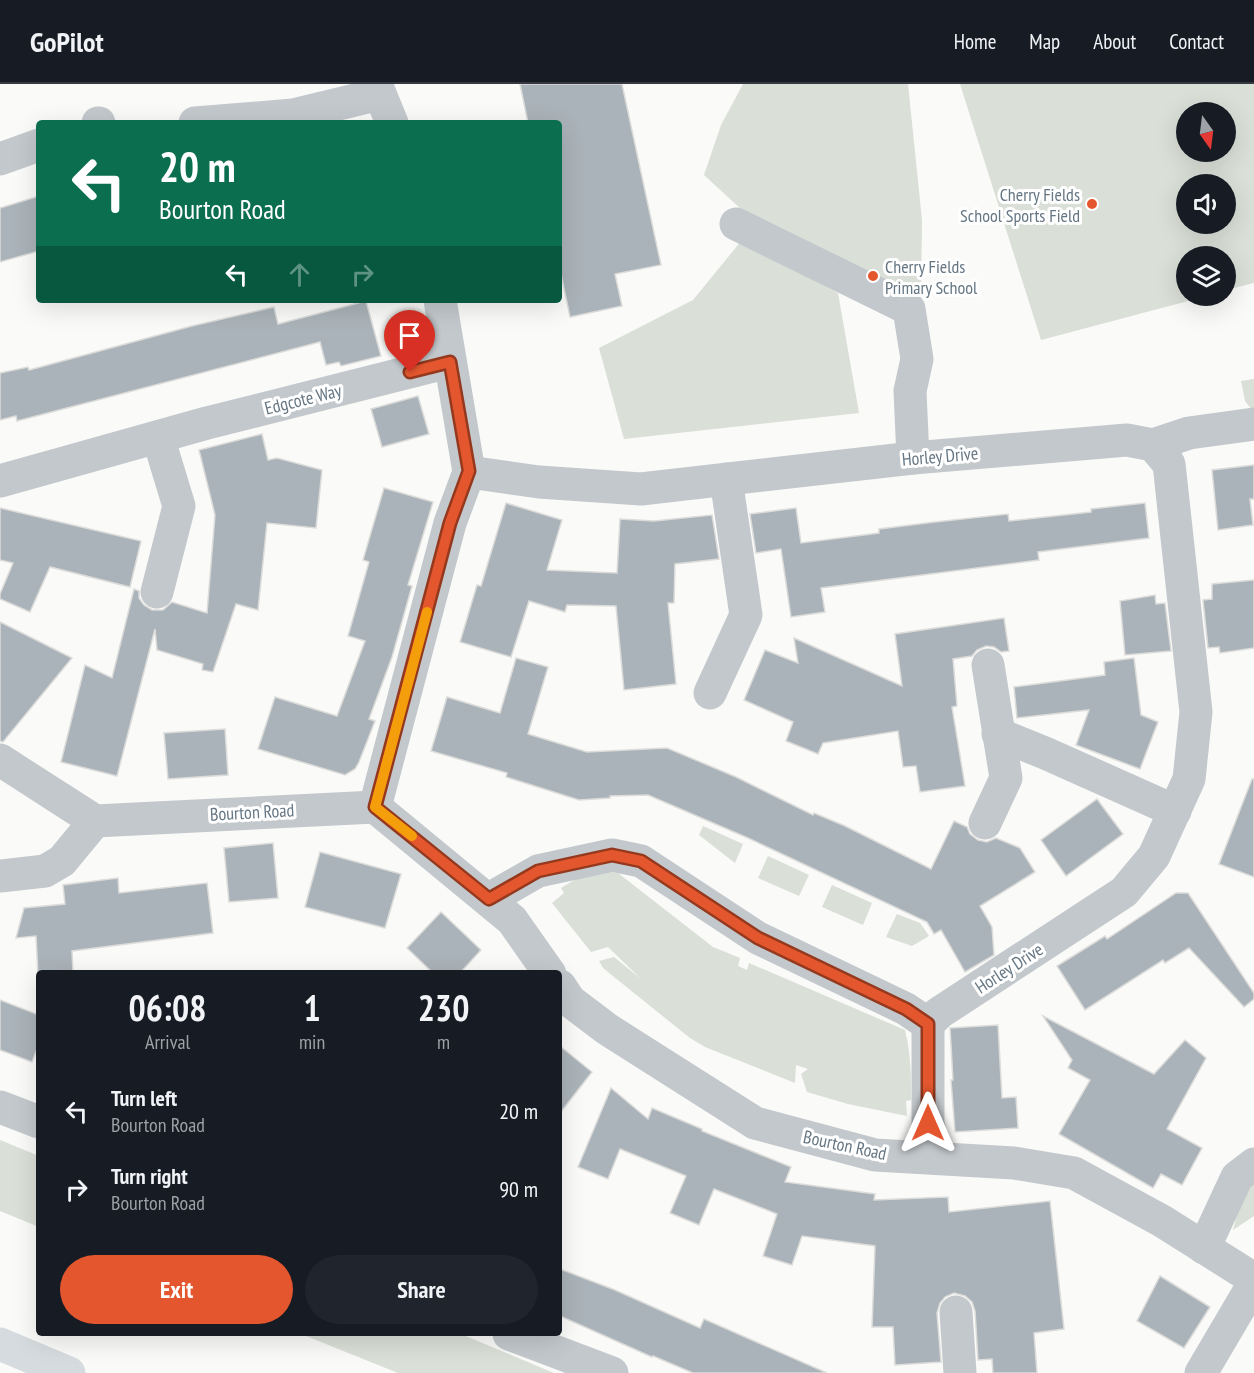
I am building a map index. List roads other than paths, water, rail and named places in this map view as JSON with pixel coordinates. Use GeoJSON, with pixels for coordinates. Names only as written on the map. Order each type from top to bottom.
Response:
{"type":"FeatureCollection","features":[{"type":"Feature","properties":{"kind":"highway"},"geometry":{"type":"LineString","coordinates":[[0,1344],[69,1373]]}},
{"type":"Feature","properties":{"kind":"street"},"geometry":{"type":"LineString","coordinates":[[232,120],[293,115],[378,89],[391,120]]}},
{"type":"Feature","properties":{"kind":"street"},"geometry":{"type":"LineString","coordinates":[[0,159],[36,146]]}},
{"type":"Feature","properties":{"kind":"street"},"geometry":{"type":"LineString","coordinates":[[736,224],[909,309],[917,359],[910,391],[913,458]]}},
{"type":"Feature","properties":{"kind":"street"},"geometry":{"type":"LineString","coordinates":[[440,303],[469,471],[450,523],[375,807],[512,920],[547,970]]}},
{"type":"Feature","properties":{"kind":"street","name":"Edgcote Way"},"geometry":{"type":"LineString","coordinates":[[0,481],[158,437],[450,362]]}},
{"type":"Feature","properties":{"kind":"street","name":"Horley Drive"},"geometry":{"type":"LineString","coordinates":[[469,471],[539,482],[641,489],[913,458],[1127,440],[1153,445],[1189,433],[1254,424]]}},
{"type":"Feature","properties":{"kind":"street"},"geometry":{"type":"LineString","coordinates":[[157,592],[179,506],[158,437]]}},
{"type":"Feature","properties":{"kind":"street","name":"Horley Drive"},"geometry":{"type":"LineString","coordinates":[[928,1024],[939,1013],[1124,892],[1154,856],[1189,779],[1196,712],[1169,464],[1153,445]]}},
{"type":"Feature","properties":{"kind":"street"},"geometry":{"type":"LineString","coordinates":[[710,693],[746,615],[726,479]]}},
{"type":"Feature","properties":{"kind":"street"},"geometry":{"type":"LineString","coordinates":[[985,824],[1006,778],[988,665]]}},
{"type":"Feature","properties":{"kind":"street"},"geometry":{"type":"LineString","coordinates":[[998,734],[1046,753],[1174,812]]}},
{"type":"Feature","properties":{"kind":"street"},"geometry":{"type":"LineString","coordinates":[[0,760],[95,821],[62,861],[45,871],[0,876]]}},
{"type":"Feature","properties":{"kind":"street","name":"Bourton Road"},"geometry":{"type":"LineString","coordinates":[[95,821],[375,807]]}},
{"type":"Feature","properties":{"kind":"street"},"geometry":{"type":"LineString","coordinates":[[489,899],[538,871],[612,855],[641,861],[758,938],[906,1009],[928,1024],[928,1123],[935,1158]]}},
{"type":"Feature","properties":{"kind":"street","name":"Bourton Road"},"geometry":{"type":"LineString","coordinates":[[562,989],[570,1000],[607,1029],[755,1123],[875,1155],[1014,1163],[1074,1173],[1162,1221],[1254,1281]]}},
{"type":"Feature","properties":{"kind":"street"},"geometry":{"type":"LineString","coordinates":[[0,1107],[36,1121]]}},
{"type":"Feature","properties":{"kind":"street"},"geometry":{"type":"LineString","coordinates":[[1204,1248],[1237,1177],[1254,1164]]}},
{"type":"Feature","properties":{"kind":"street"},"geometry":{"type":"LineString","coordinates":[[1201,1373],[1254,1281]]}},
{"type":"Feature","properties":{"kind":"street"},"geometry":{"type":"LineString","coordinates":[[956,1312],[960,1373]]}},
{"type":"Feature","properties":{"kind":"street"},"geometry":{"type":"LineString","coordinates":[[514,1336],[612,1373]]}},
{"type":"Feature","properties":{"kind":"place","name":"Cherry Fields School Sports Field"},"geometry":{"type":"Point","coordinates":[1092,204]}},
{"type":"Feature","properties":{"kind":"place","name":"Cherry Fields Primary School"},"geometry":{"type":"Point","coordinates":[873,276]}}]}
